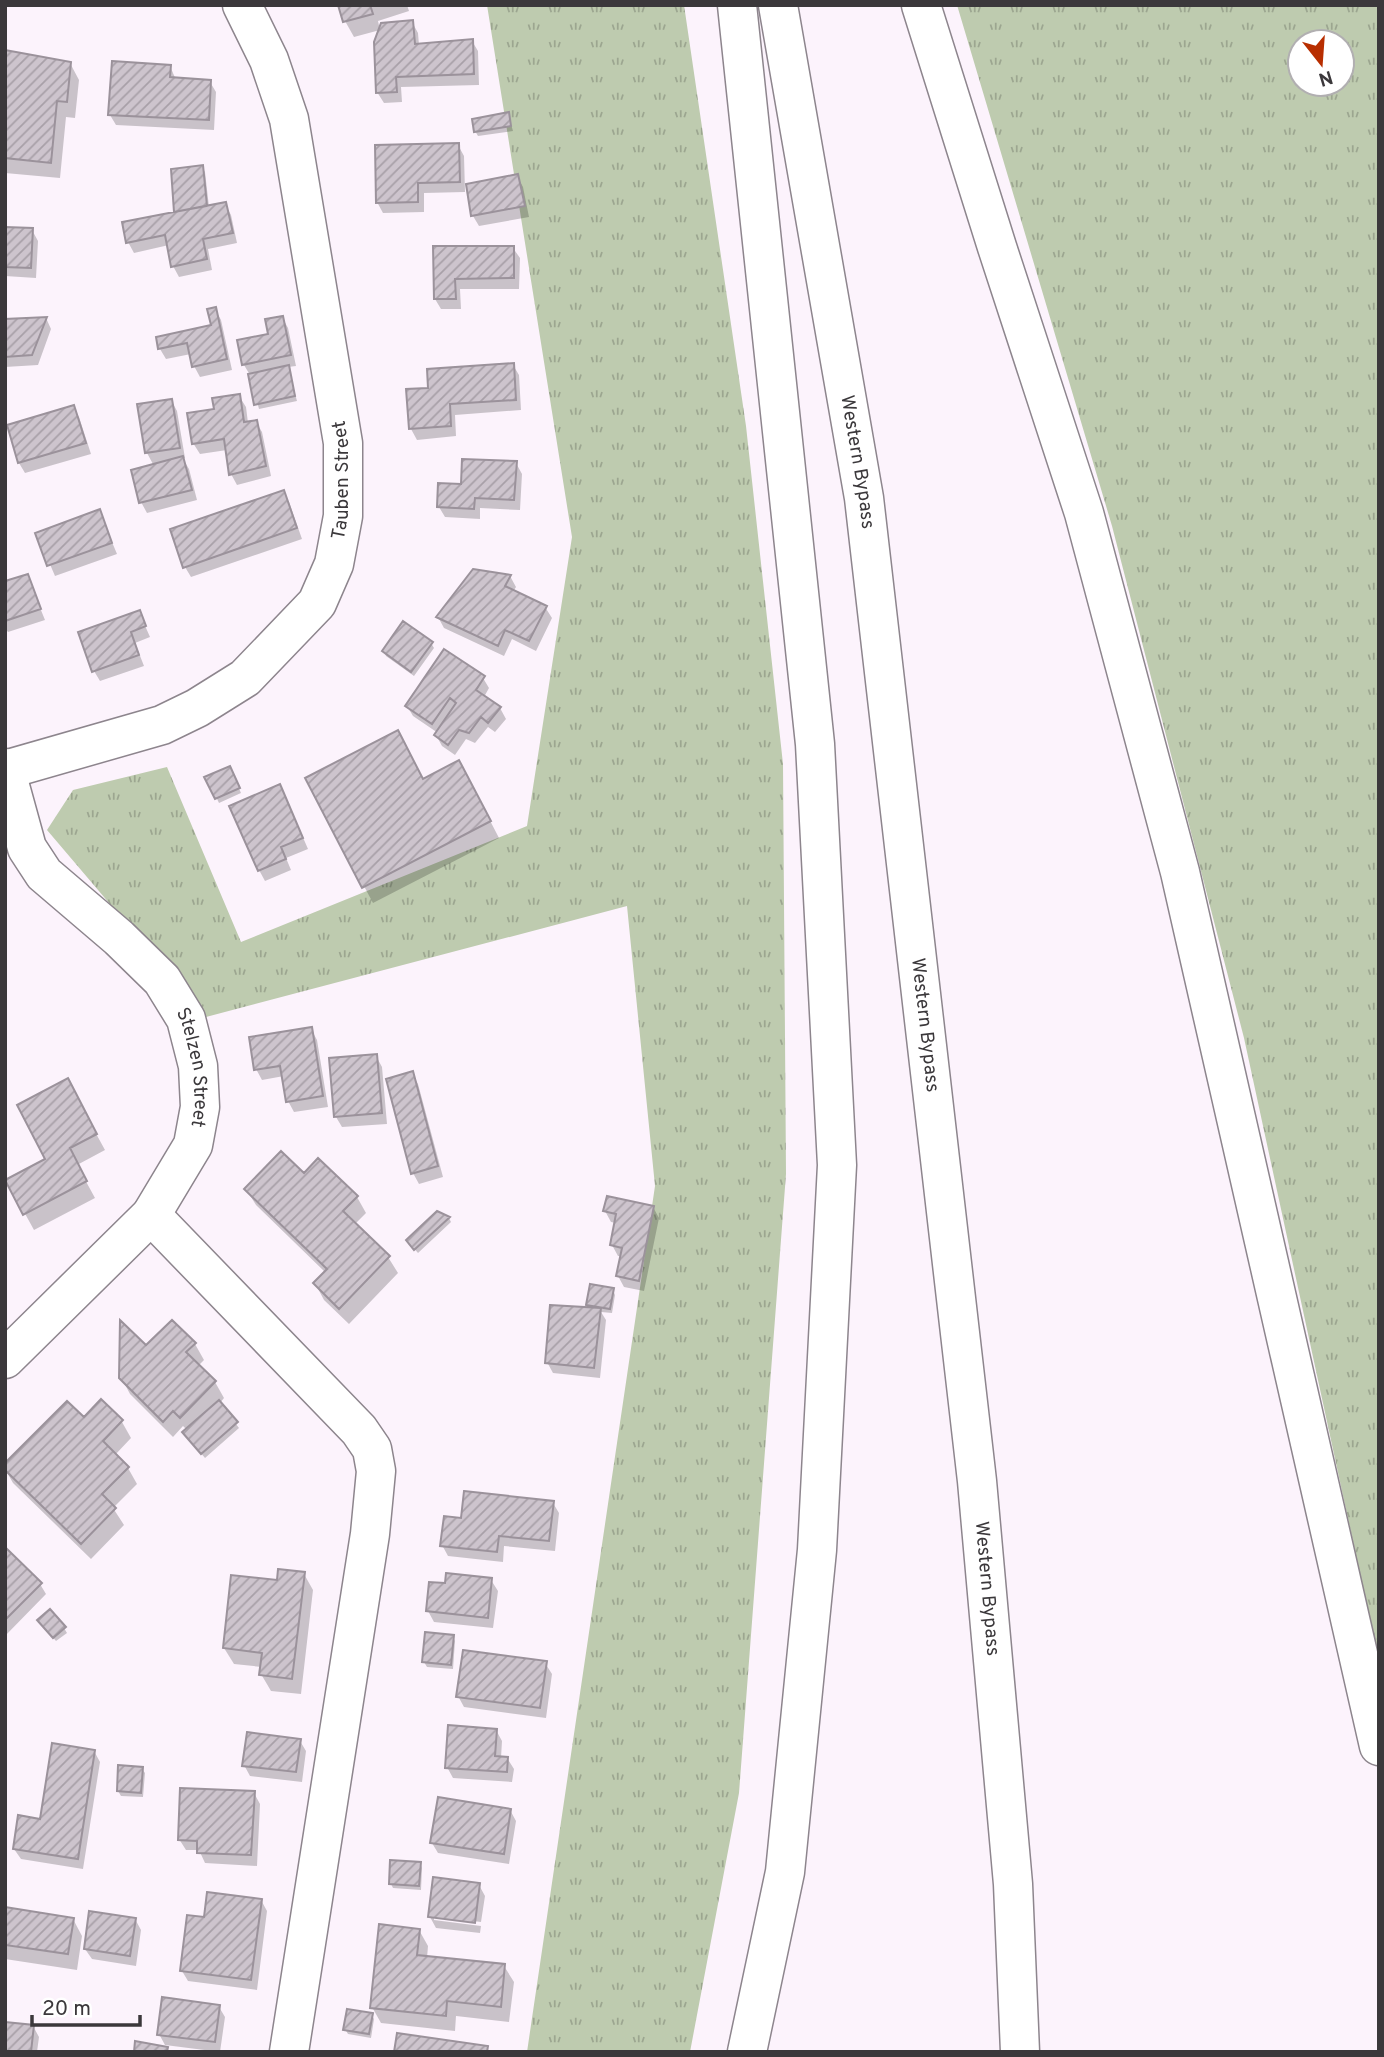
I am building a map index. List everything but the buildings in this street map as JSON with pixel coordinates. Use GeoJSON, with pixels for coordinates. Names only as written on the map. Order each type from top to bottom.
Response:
{"type":"FeatureCollection","features":[{"type":"Feature","properties":{"kind":"main road","name":"Tauben Street"},"geometry":{"type":"LineString","coordinates":[[6,769],[162,726],[245,678],[317,603],[334,564],[343,516],[343,443],[289,119],[269,60],[242,5]]}},
{"type":"Feature","properties":{"kind":"main road"},"geometry":{"type":"LineString","coordinates":[[737,5],[815,744],[838,1165],[817,1550],[785,1872],[747,2052]]}},
{"type":"Feature","properties":{"kind":"main road","name":"Western Bypass"},"geometry":{"type":"LineString","coordinates":[[778,5],[867,526],[977,1481],[1013,1884],[1020,2052]]}},
{"type":"Feature","properties":{"kind":"main road"},"geometry":{"type":"LineString","coordinates":[[921,5],[1084,513],[1177,859],[1379,1746]]}},
{"type":"Feature","properties":{"kind":"main road","name":"Stelzen Street"},"geometry":{"type":"LineString","coordinates":[[5,1359],[151,1215],[193,1145],[200,1107],[198,1066],[186,1019],[162,980],[119,938],[44,874],[27,848],[6,769]]}},
{"type":"Feature","properties":{"kind":"main road"},"geometry":{"type":"LineString","coordinates":[[151,1215],[359,1430],[372,1449],[376,1471],[370,1534],[289,2052]]}},
{"type":"Feature","properties":{"kind":"green space"},"geometry":{"type":"Polygon","coordinates":[[[487,5],[684,5],[746,426],[783,764],[786,1174],[739,1793],[690,2052],[527,2052],[655,1186],[627,906],[206,1017],[47,830],[73,790],[167,767],[241,942],[527,826],[572,537],[487,5]]]}},
{"type":"Feature","properties":{"kind":"green space"},"geometry":{"type":"Polygon","coordinates":[[[957,5],[1379,5],[1379,1662],[1244,1038],[1112,526],[957,5]]]}}]}
